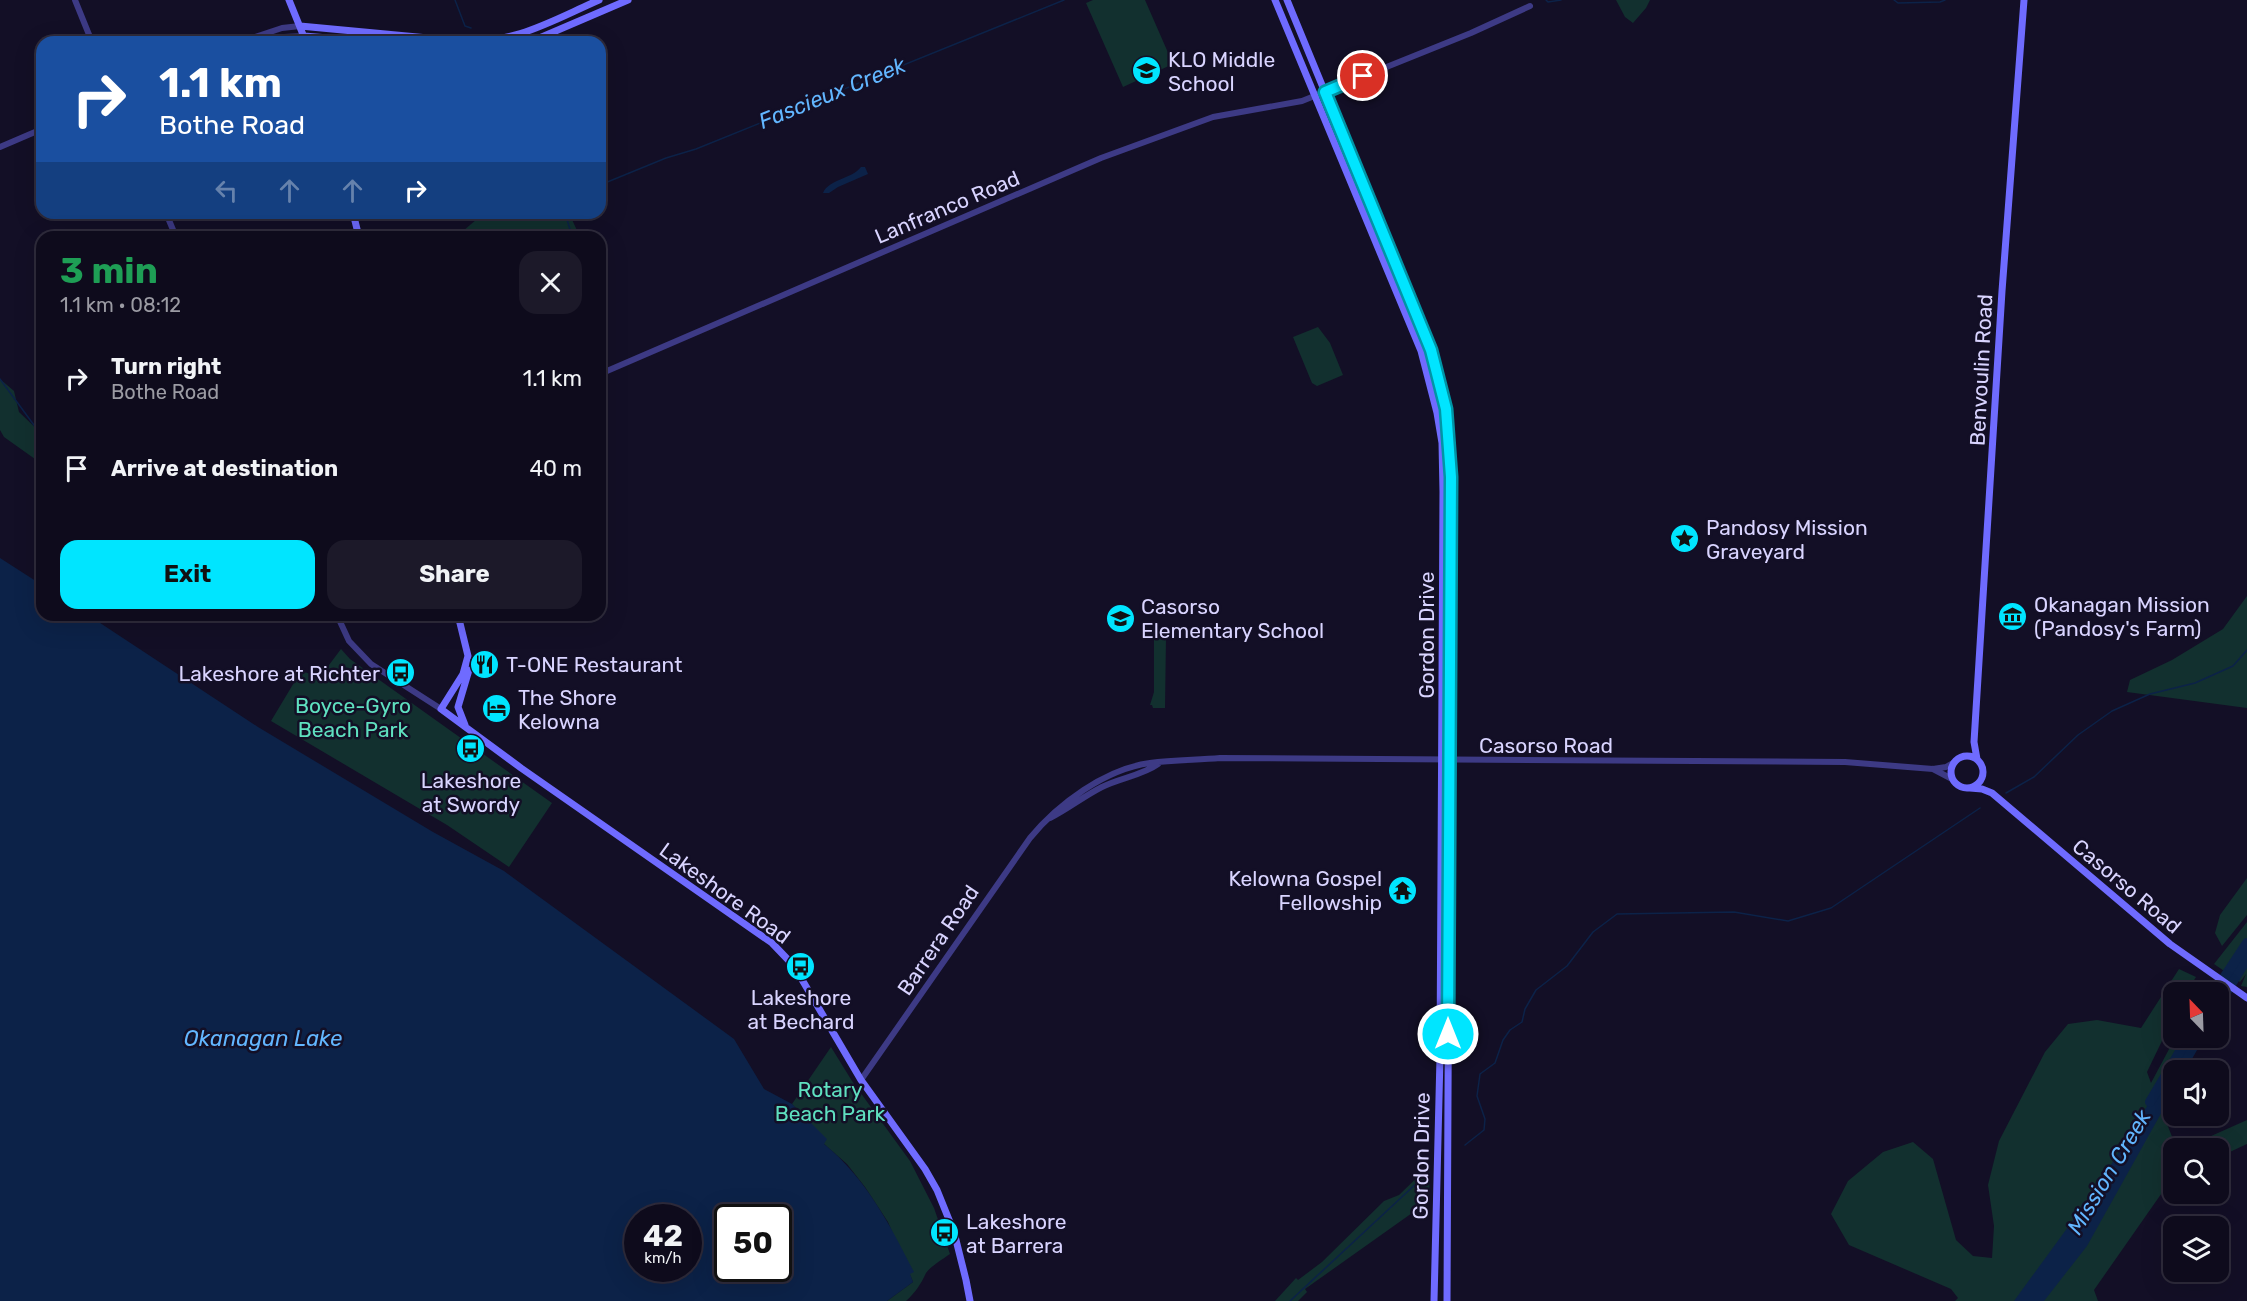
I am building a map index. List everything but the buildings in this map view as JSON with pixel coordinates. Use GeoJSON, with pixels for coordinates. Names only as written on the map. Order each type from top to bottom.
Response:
{"type":"FeatureCollection","features":[{"type":"Feature","properties":{"kind":"main road"},"geometry":{"type":"LineString","coordinates":[[289,0],[304,36]]}},
{"type":"Feature","properties":{"kind":"main road"},"geometry":{"type":"LineString","coordinates":[[516,36],[599,0]]}},
{"type":"Feature","properties":{"kind":"main road"},"geometry":{"type":"LineString","coordinates":[[544,36],[628,0]]}},
{"type":"Feature","properties":{"kind":"main road","name":"Gordon Drive"},"geometry":{"type":"LineString","coordinates":[[1275,0],[1421,351],[1437,413],[1442,443],[1446,761],[1447,1301]]}},
{"type":"Feature","properties":{"kind":"main road","name":"Gordon Drive"},"geometry":{"type":"LineString","coordinates":[[1287,0],[1431,350],[1446,409],[1451,460],[1434,1301]]}},
{"type":"Feature","properties":{"kind":"main road","name":"Benvoulin Road"},"geometry":{"type":"LineString","coordinates":[[1977,759],[1974,742],[2002,291],[2024,0]]}},
{"type":"Feature","properties":{"kind":"main road"},"geometry":{"type":"LineString","coordinates":[[300,26],[407,36]]}},
{"type":"Feature","properties":{"kind":"main road"},"geometry":{"type":"LineString","coordinates":[[459,621],[469,668],[458,707],[467,728]]}},
{"type":"Feature","properties":{"kind":"main road"},"geometry":{"type":"LineString","coordinates":[[441,710],[463,674],[468,656]]}},
{"type":"Feature","properties":{"kind":"main road","name":"Lakeshore Road"},"geometry":{"type":"LineString","coordinates":[[441,710],[772,943],[794,966],[861,1080],[920,1162],[937,1190],[959,1249],[970,1301]]}},
{"type":"Feature","properties":{"kind":"main road"},"geometry":{"type":"LineString","coordinates":[[1962,756],[1977,759],[1983,768],[1979,783],[1970,788],[1959,787],[1952,779],[1951,768],[1953,763],[1974,742]]}},
{"type":"Feature","properties":{"kind":"main road","name":"Casorso Road"},"geometry":{"type":"LineString","coordinates":[[1983,774],[1992,793]]}},
{"type":"Feature","properties":{"kind":"main road","name":"Casorso Road"},"geometry":{"type":"LineString","coordinates":[[1970,788],[1992,793],[2170,944],[2247,998]]}},
{"type":"Feature","properties":{"kind":"street"},"geometry":{"type":"LineString","coordinates":[[75,0],[90,36]]}},
{"type":"Feature","properties":{"kind":"street","name":"Lanfranco Road"},"geometry":{"type":"LineString","coordinates":[[606,371],[1101,158],[1213,117],[1302,101],[1471,33],[1530,6]]}},
{"type":"Feature","properties":{"kind":"street"},"geometry":{"type":"LineString","coordinates":[[258,36],[282,28],[300,26]]}},
{"type":"Feature","properties":{"kind":"street"},"geometry":{"type":"LineString","coordinates":[[0,147],[36,132]]}},
{"type":"Feature","properties":{"kind":"street"},"geometry":{"type":"LineString","coordinates":[[341,621],[349,641],[371,664],[441,710]]}},
{"type":"Feature","properties":{"kind":"street","name":"Casorso Road"},"geometry":{"type":"LineString","coordinates":[[1102,784],[1152,769],[1159,764],[1220,758],[1845,762],[1933,769],[1946,767],[1953,763]]}},
{"type":"Feature","properties":{"kind":"street","name":"Casorso Road"},"geometry":{"type":"LineString","coordinates":[[1933,769],[1952,779]]}},
{"type":"Feature","properties":{"kind":"street","name":"Barrera Road"},"geometry":{"type":"LineString","coordinates":[[861,1080],[985,899],[1044,821],[1102,784]]}},
{"type":"Feature","properties":{"kind":"green space"},"geometry":{"type":"Polygon","coordinates":[[[1093,0],[1145,0],[1173,64],[1123,87],[1086,3],[1093,0]]]}},
{"type":"Feature","properties":{"kind":"green space"},"geometry":{"type":"Polygon","coordinates":[[[1616,0],[1650,0],[1633,23],[1625,17],[1616,0]]]}},
{"type":"Feature","properties":{"kind":"green space"},"geometry":{"type":"Polygon","coordinates":[[[477,219],[572,219],[577,231],[463,231],[477,219]]]}},
{"type":"Feature","properties":{"kind":"green space"},"geometry":{"type":"Polygon","coordinates":[[[1318,327],[1330,343],[1343,375],[1317,386],[1312,383],[1293,337],[1318,327]]]}},
{"type":"Feature","properties":{"kind":"green space"},"geometry":{"type":"Polygon","coordinates":[[[0,379],[14,391],[19,412],[36,428],[36,460],[4,437],[0,430],[0,379]]]}},
{"type":"Feature","properties":{"kind":"green space"},"geometry":{"type":"Polygon","coordinates":[[[2247,596],[2247,708],[2127,692],[2130,680],[2172,660],[2223,629],[2247,596]]]}},
{"type":"Feature","properties":{"kind":"green space"},"geometry":{"type":"Polygon","coordinates":[[[1154,637],[1166,637],[1165,708],[1153,708],[1150,705],[1154,692],[1154,637]]]}},
{"type":"Feature","properties":{"kind":"green space","name":"Boyce-Gyro Beach Park"},"geometry":{"type":"Polygon","coordinates":[[[341,649],[350,659],[552,803],[509,867],[447,825],[271,721],[301,671],[320,677],[341,649]]]}},
{"type":"Feature","properties":{"kind":"green space"},"geometry":{"type":"Polygon","coordinates":[[[2247,878],[2247,915],[2222,946],[2215,933],[2220,915],[2247,878]]]}},
{"type":"Feature","properties":{"kind":"green space"},"geometry":{"type":"Polygon","coordinates":[[[2247,922],[2247,987],[2241,986],[2246,974],[2240,982],[2214,964],[2247,922]]]}},
{"type":"Feature","properties":{"kind":"green space"},"geometry":{"type":"Polygon","coordinates":[[[2179,969],[2196,977],[2193,982],[2171,982],[2179,969]]]}},
{"type":"Feature","properties":{"kind":"green space"},"geometry":{"type":"Polygon","coordinates":[[[2163,994],[2163,1039],[2147,1072],[2151,1083],[2163,1060],[2161,1109],[2163,1126],[2168,1126],[2173,1138],[2163,1138],[2163,1191],[2094,1290],[2098,1301],[1955,1301],[1958,1298],[1951,1289],[1849,1245],[1831,1214],[1848,1181],[1883,1152],[1913,1142],[1933,1159],[1956,1240],[1973,1256],[1992,1258],[1994,1226],[1988,1185],[1999,1141],[2045,1052],[2068,1024],[2097,1020],[2141,1028],[2163,994]]]}},
{"type":"Feature","properties":{"kind":"green space","name":"Rotary Beach Park"},"geometry":{"type":"Polygon","coordinates":[[[831,1047],[852,1081],[910,1161],[934,1208],[950,1254],[928,1270],[918,1288],[906,1301],[887,1301],[913,1282],[888,1222],[847,1164],[824,1144],[792,1104],[831,1047]]]}},
{"type":"Feature","properties":{"kind":"green space"},"geometry":{"type":"Polygon","coordinates":[[[2170,1048],[2191,1048],[2182,1060],[2163,1060],[2170,1048]]]}},
{"type":"Feature","properties":{"kind":"green space"},"geometry":{"type":"Polygon","coordinates":[[[2247,1120],[2247,1144],[2229,1152],[2229,1138],[2207,1138],[2247,1120]]]}},
{"type":"Feature","properties":{"kind":"green space"},"geometry":{"type":"Polygon","coordinates":[[[1430,1165],[1429,1201],[1305,1289],[1307,1292],[1298,1301],[1275,1301],[1296,1278],[1298,1280],[1322,1262],[1384,1201],[1399,1195],[1430,1165]]]}},
{"type":"Feature","properties":{"kind":"water"},"geometry":{"type":"Polygon","coordinates":[[[861,167],[865,167],[868,174],[829,193],[823,193],[830,185],[861,167]]]}},
{"type":"Feature","properties":{"kind":"water","name":"Okanagan Lake"},"geometry":{"type":"Polygon","coordinates":[[[0,558],[36,581],[36,621],[97,621],[258,727],[433,832],[504,871],[734,1039],[764,1089],[792,1104],[827,1139],[824,1144],[839,1157],[865,1187],[914,1272],[910,1274],[913,1282],[887,1301],[0,1301],[0,558]]]}},
{"type":"Feature","properties":{"kind":"water"},"geometry":{"type":"Polygon","coordinates":[[[2247,942],[2247,968],[2229,997],[2229,982],[2223,982],[2247,942]]]}},
{"type":"Feature","properties":{"kind":"water","name":"Mission Creek"},"geometry":{"type":"Polygon","coordinates":[[[2183,1048],[2198,1048],[2191,1060],[2175,1060],[2183,1048]]]}},
{"type":"Feature","properties":{"kind":"water","name":"Mission Creek"},"geometry":{"type":"Polygon","coordinates":[[[2163,1080],[2163,1110],[2087,1246],[2044,1301],[2014,1301],[2098,1186],[2163,1080]]]}},
{"type":"Feature","properties":{"kind":"waterway"},"geometry":{"type":"LineString","coordinates":[[455,0],[465,26],[471,28]]}},
{"type":"Feature","properties":{"kind":"waterway","name":"Fascieux Creek"},"geometry":{"type":"LineString","coordinates":[[606,183],[666,158],[696,149],[1064,0]]}},
{"type":"Feature","properties":{"kind":"waterway","name":"Fascieux Creek"},"geometry":{"type":"LineString","coordinates":[[1546,0],[1548,2],[1561,0]]}},
{"type":"Feature","properties":{"kind":"waterway","name":"Fascieux Creek"},"geometry":{"type":"LineString","coordinates":[[1894,0],[1898,3],[1945,0]]}},
{"type":"Feature","properties":{"kind":"waterway","name":"Fascieux Creek"},"geometry":{"type":"LineString","coordinates":[[567,219],[570,231]]}},
{"type":"Feature","properties":{"kind":"waterway","name":"Fascieux Creek"},"geometry":{"type":"LineString","coordinates":[[0,379],[36,428]]}},
{"type":"Feature","properties":{"kind":"waterway"},"geometry":{"type":"LineString","coordinates":[[2006,793],[2034,777],[2078,735],[2112,711],[2150,694],[2195,683],[2233,666],[2247,650]]}},
{"type":"Feature","properties":{"kind":"waterway"},"geometry":{"type":"LineString","coordinates":[[1465,1145],[1484,1130],[1485,1119],[1477,1096],[1480,1074],[1495,1063],[1503,1040],[1510,1030],[1522,1022],[1525,1009],[1536,990],[1567,966],[1593,932],[1617,914],[1734,912],[1788,921],[1831,908],[1980,808]]}},
{"type":"Feature","properties":{"kind":"waterway","name":"Mission Creek"},"geometry":{"type":"LineString","coordinates":[[2221,982],[2247,943]]}},
{"type":"Feature","properties":{"kind":"waterway","name":"Mission Creek"},"geometry":{"type":"LineString","coordinates":[[2150,1102],[2182,1048]]}},
{"type":"Feature","properties":{"kind":"waterway"},"geometry":{"type":"LineString","coordinates":[[1290,1301],[1419,1181]]}},
{"type":"Feature","properties":{"kind":"place","name":"KLO Middle School"},"geometry":{"type":"Point","coordinates":[1147,71]}},
{"type":"Feature","properties":{"kind":"place","name":"Pandosy Mission Graveyard"},"geometry":{"type":"Point","coordinates":[1685,539]}},
{"type":"Feature","properties":{"kind":"place","name":"Okanagan Mission (Pandosy's Farm)"},"geometry":{"type":"Point","coordinates":[2013,616]}},
{"type":"Feature","properties":{"kind":"place","name":"Casorso Elementary School"},"geometry":{"type":"Point","coordinates":[1120,618]}},
{"type":"Feature","properties":{"kind":"place","name":"T-ONE Restaurant"},"geometry":{"type":"Point","coordinates":[485,664]}},
{"type":"Feature","properties":{"kind":"place","name":"Lakeshore at Richter"},"geometry":{"type":"Point","coordinates":[401,673]}},
{"type":"Feature","properties":{"kind":"place","name":"The Shore Kelowna"},"geometry":{"type":"Point","coordinates":[497,709]}},
{"type":"Feature","properties":{"kind":"place","name":"Lakeshore at Swordy"},"geometry":{"type":"Point","coordinates":[471,749]}},
{"type":"Feature","properties":{"kind":"place","name":"Kelowna Gospel Fellowship"},"geometry":{"type":"Point","coordinates":[1403,890]}},
{"type":"Feature","properties":{"kind":"place","name":"Lakeshore at Bechard"},"geometry":{"type":"Point","coordinates":[801,966]}},
{"type":"Feature","properties":{"kind":"place","name":"Lakeshore at Barrera"},"geometry":{"type":"Point","coordinates":[945,1233]}},
{"type":"Feature","properties":{"kind":"route"},"geometry":{"type":"LineString","coordinates":[[1363,76],[1325,92],[1431,350],[1448,423],[1451,477],[1448,1034]]}}]}
